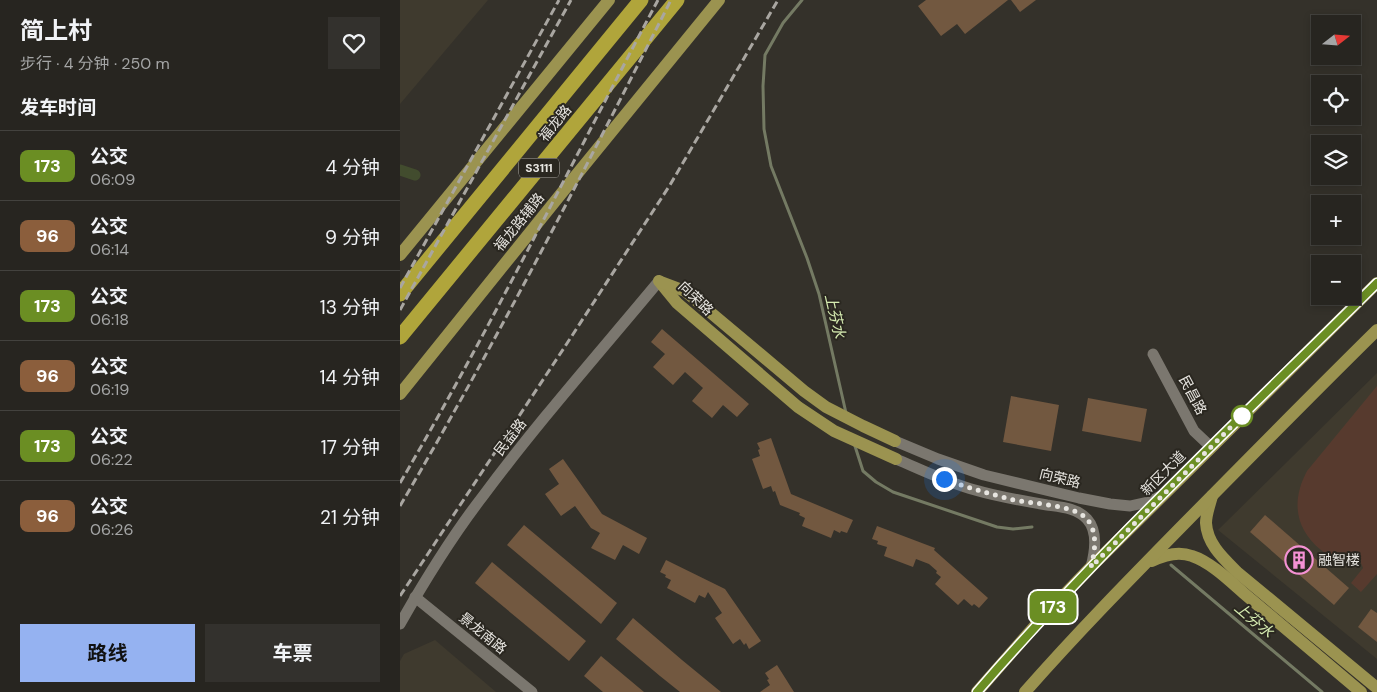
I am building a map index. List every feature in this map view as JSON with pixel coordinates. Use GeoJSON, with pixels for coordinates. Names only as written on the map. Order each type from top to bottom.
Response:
{"type":"FeatureCollection","features":[{"type":"Feature","properties":{"kind":"highway","name":"福龙路"},"geometry":{"type":"LineString","coordinates":[[400,294],[641,0]]}},
{"type":"Feature","properties":{"kind":"highway","name":"福龙路"},"geometry":{"type":"LineString","coordinates":[[400,337],[677,0]]}},
{"type":"Feature","properties":{"kind":"main road"},"geometry":{"type":"LineString","coordinates":[[400,254],[609,0]]}},
{"type":"Feature","properties":{"kind":"main road","name":"福龙路辅路"},"geometry":{"type":"LineString","coordinates":[[400,394],[719,0]]}},
{"type":"Feature","properties":{"kind":"main road","name":"向荣路"},"geometry":{"type":"LineString","coordinates":[[659,281],[685,291],[789,379],[826,406],[895,441]]}},
{"type":"Feature","properties":{"kind":"main road","name":"向荣路"},"geometry":{"type":"LineString","coordinates":[[659,281],[677,303],[798,407],[834,431],[896,459]]}},
{"type":"Feature","properties":{"kind":"main road","name":"新区大道"},"geometry":{"type":"LineString","coordinates":[[977,692],[1041,619],[1091,567],[1377,283]]}},
{"type":"Feature","properties":{"kind":"main road"},"geometry":{"type":"LineString","coordinates":[[1025,692],[1143,565],[1377,330]]}},
{"type":"Feature","properties":{"kind":"main road"},"geometry":{"type":"LineString","coordinates":[[1212,496],[1206,522],[1209,537],[1221,556],[1237,572],[1377,688]]}},
{"type":"Feature","properties":{"kind":"main road"},"geometry":{"type":"LineString","coordinates":[[1143,565],[1165,555],[1192,555],[1230,582],[1361,692]]}},
{"type":"Feature","properties":{"kind":"street","name":"民益路"},"geometry":{"type":"LineString","coordinates":[[400,624],[424,582],[482,497],[536,428],[659,281]]}},
{"type":"Feature","properties":{"kind":"street","name":"民昌路"},"geometry":{"type":"LineString","coordinates":[[1153,354],[1194,431],[1211,447]]}},
{"type":"Feature","properties":{"kind":"street","name":"向荣路"},"geometry":{"type":"LineString","coordinates":[[895,441],[984,475],[1079,498],[1130,506],[1148,502],[1161,496]]}},
{"type":"Feature","properties":{"kind":"street","name":"向荣路"},"geometry":{"type":"LineString","coordinates":[[896,459],[974,490],[1013,500],[1068,508],[1079,513],[1088,520],[1093,531],[1095,553],[1091,567]]}},
{"type":"Feature","properties":{"kind":"street","name":"景龙南路"},"geometry":{"type":"LineString","coordinates":[[415,597],[532,692]]}},
{"type":"Feature","properties":{"kind":"shaded area"},"geometry":{"type":"Polygon","coordinates":[[[400,0],[488,0],[400,104],[400,0]]]}},
{"type":"Feature","properties":{"kind":"shaded area"},"geometry":{"type":"Polygon","coordinates":[[[1377,373],[1377,659],[1218,530],[1377,373]]]}},
{"type":"Feature","properties":{"kind":"shaded area"},"geometry":{"type":"Polygon","coordinates":[[[1377,386],[1377,574],[1361,592],[1351,583],[1363,568],[1361,563],[1342,561],[1321,550],[1312,542],[1301,524],[1298,504],[1302,482],[1307,471],[1377,386]]]}},
{"type":"Feature","properties":{"kind":"shaded area"},"geometry":{"type":"Polygon","coordinates":[[[435,640],[496,692],[400,692],[400,661],[404,654],[435,640]]]}},
{"type":"Feature","properties":{"kind":"building"},"geometry":{"type":"Polygon","coordinates":[[[926,0],[1008,0],[965,34],[957,24],[941,36],[918,6],[926,0]]]}},
{"type":"Feature","properties":{"kind":"building"},"geometry":{"type":"Polygon","coordinates":[[[1011,0],[1036,0],[1020,12],[1011,0]]]}},
{"type":"Feature","properties":{"kind":"building"},"geometry":{"type":"Polygon","coordinates":[[[662,329],[749,404],[737,417],[723,405],[712,418],[692,401],[703,388],[685,372],[673,385],[653,367],[665,354],[651,342],[662,329]]]}},
{"type":"Feature","properties":{"kind":"building"},"geometry":{"type":"Polygon","coordinates":[[[1011,396],[1059,405],[1051,451],[1003,442],[1011,396]]]}},
{"type":"Feature","properties":{"kind":"building"},"geometry":{"type":"Polygon","coordinates":[[[1088,398],[1147,409],[1141,442],[1082,431],[1088,398]]]}},
{"type":"Feature","properties":{"kind":"building"},"geometry":{"type":"Polygon","coordinates":[[[771,438],[791,494],[853,520],[847,533],[841,531],[840,533],[834,530],[831,538],[802,526],[805,518],[799,515],[800,513],[780,505],[771,486],[763,489],[752,459],[760,456],[758,450],[760,449],[757,443],[771,438]]]}},
{"type":"Feature","properties":{"kind":"building"},"geometry":{"type":"Polygon","coordinates":[[[563,459],[602,514],[647,538],[639,554],[623,545],[615,560],[591,548],[600,533],[591,528],[575,506],[561,516],[545,494],[559,484],[549,469],[563,459]]]}},
{"type":"Feature","properties":{"kind":"building","name":"融智楼"},"geometry":{"type":"Polygon","coordinates":[[[1265,515],[1349,588],[1334,605],[1250,532],[1265,515]]]}},
{"type":"Feature","properties":{"kind":"building"},"geometry":{"type":"Polygon","coordinates":[[[524,525],[617,603],[601,624],[507,545],[524,525]]]}},
{"type":"Feature","properties":{"kind":"building"},"geometry":{"type":"Polygon","coordinates":[[[877,526],[935,548],[934,550],[988,598],[979,608],[974,604],[972,606],[964,599],[958,605],[935,584],[941,577],[929,564],[916,559],[913,567],[884,556],[887,547],[877,544],[878,541],[872,539],[877,526]]]}},
{"type":"Feature","properties":{"kind":"building"},"geometry":{"type":"Polygon","coordinates":[[[666,560],[725,589],[761,641],[749,649],[746,643],[744,645],[740,639],[733,644],[715,618],[722,613],[708,592],[705,598],[699,595],[695,603],[667,588],[671,580],[660,572],[666,560]]]}},
{"type":"Feature","properties":{"kind":"building"},"geometry":{"type":"Polygon","coordinates":[[[492,562],[586,641],[569,661],[475,583],[492,562]]]}},
{"type":"Feature","properties":{"kind":"building"},"geometry":{"type":"Polygon","coordinates":[[[1371,609],[1377,613],[1377,642],[1358,627],[1371,609]]]}},
{"type":"Feature","properties":{"kind":"building"},"geometry":{"type":"Polygon","coordinates":[[[633,618],[721,692],[680,692],[616,639],[633,618]]]}},
{"type":"Feature","properties":{"kind":"building"},"geometry":{"type":"Polygon","coordinates":[[[601,656],[644,692],[603,692],[584,676],[601,656]]]}},
{"type":"Feature","properties":{"kind":"building"},"geometry":{"type":"Polygon","coordinates":[[[777,665],[794,692],[760,692],[770,685],[765,673],[777,665]]]}},
{"type":"Feature","properties":{"kind":"waterway","name":"上芬水"},"geometry":{"type":"LineString","coordinates":[[802,0],[783,23],[765,55],[763,86],[764,129],[771,166],[819,294],[846,413]]}},
{"type":"Feature","properties":{"kind":"waterway"},"geometry":{"type":"LineString","coordinates":[[400,170],[415,175]]}},
{"type":"Feature","properties":{"kind":"waterway","name":"上芬水"},"geometry":{"type":"LineString","coordinates":[[854,443],[863,471],[876,482],[893,492],[997,527],[1013,529],[1032,527]]}},
{"type":"Feature","properties":{"kind":"waterway","name":"上芬水"},"geometry":{"type":"LineString","coordinates":[[1171,565],[1322,692]]}},
{"type":"Feature","properties":{"kind":"railway"},"geometry":{"type":"LineString","coordinates":[[400,288],[559,0]]}},
{"type":"Feature","properties":{"kind":"railway"},"geometry":{"type":"LineString","coordinates":[[400,310],[571,0]]}},
{"type":"Feature","properties":{"kind":"railway"},"geometry":{"type":"LineString","coordinates":[[400,483],[467,364],[658,0]]}},
{"type":"Feature","properties":{"kind":"railway"},"geometry":{"type":"LineString","coordinates":[[400,506],[471,381],[573,192],[671,0]]}},
{"type":"Feature","properties":{"kind":"railway"},"geometry":{"type":"LineString","coordinates":[[400,596],[670,185],[778,0]]}},
{"type":"Feature","properties":{"kind":"bus line","name":"173"},"geometry":{"type":"LineString","coordinates":[[977,692],[1041,619],[1091,567],[1377,283]]}},
{"type":"Feature","properties":{"kind":"place","name":"融智楼"},"geometry":{"type":"Point","coordinates":[1299,560]}},
{"type":"Feature","properties":{"kind":"route"},"geometry":{"type":"LineString","coordinates":[[944,479],[974,490],[1013,500],[1068,508],[1079,513],[1088,520],[1093,531],[1095,553],[1091,567],[1242,416]]}}]}
